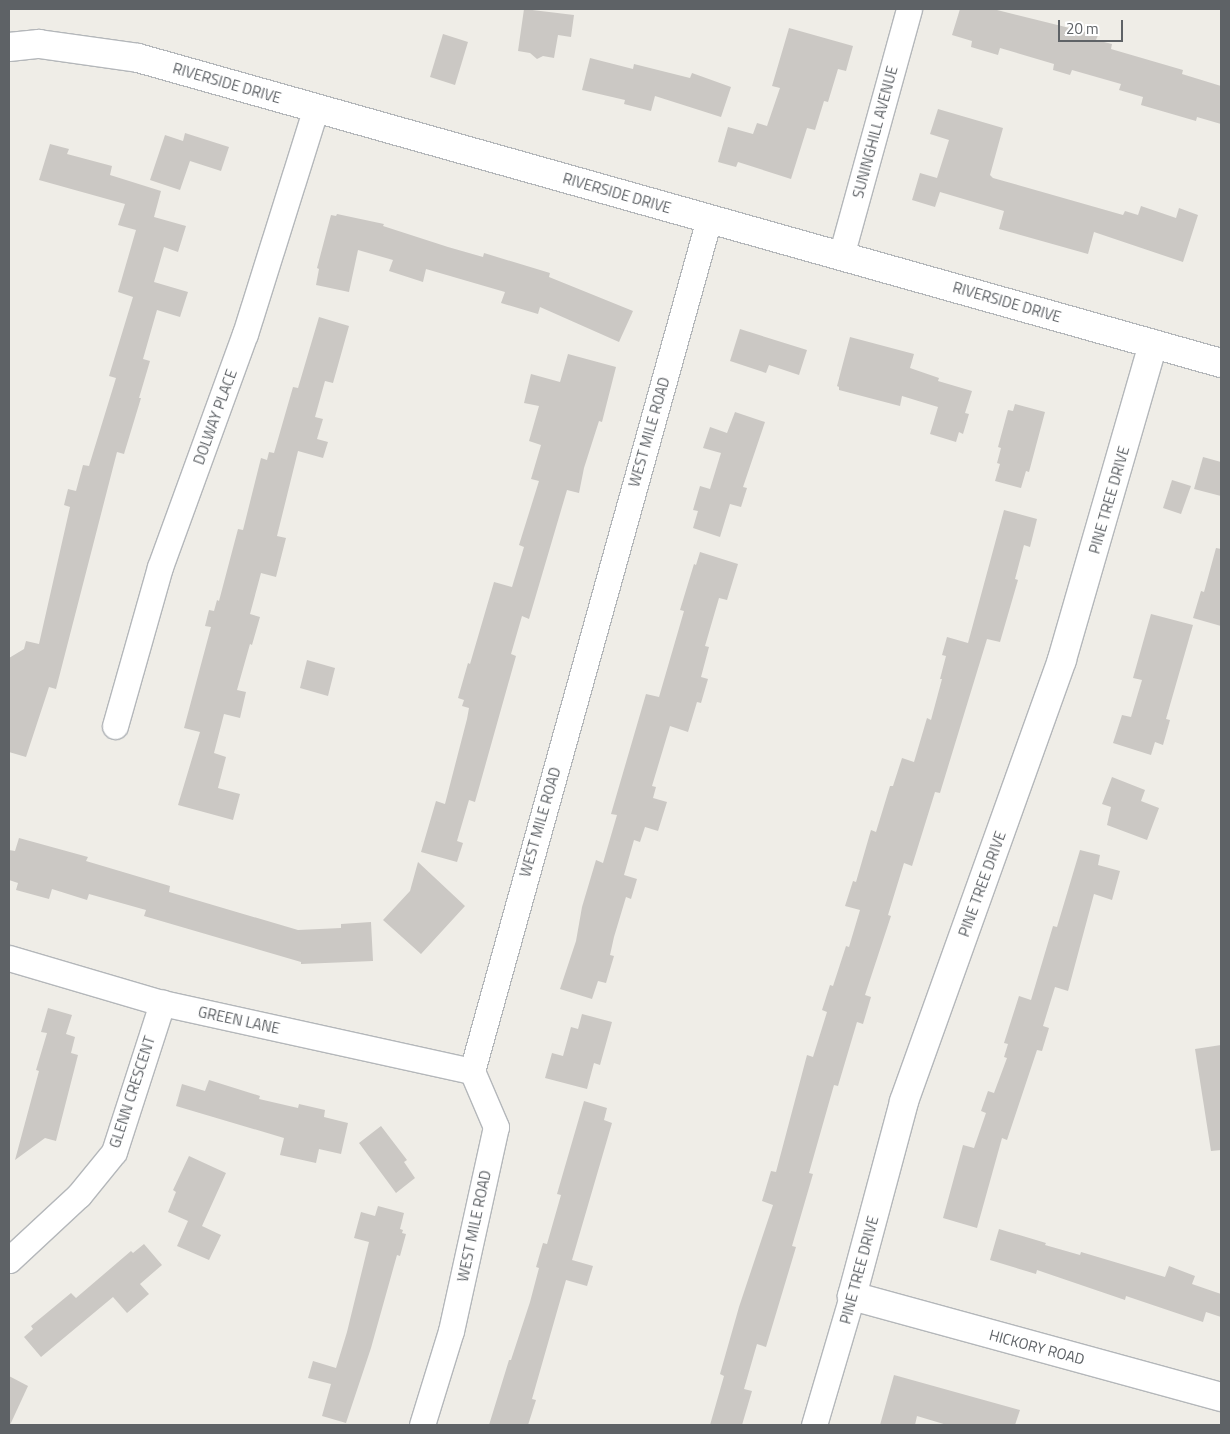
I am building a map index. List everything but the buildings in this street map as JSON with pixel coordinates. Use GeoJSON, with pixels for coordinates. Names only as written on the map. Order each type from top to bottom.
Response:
{"type":"FeatureCollection","features":[{"type":"Feature","properties":{"kind":"street","name":"SUNINGHILL AVENUE"},"geometry":{"type":"LineString","coordinates":[[841,256],[909,9]]}},
{"type":"Feature","properties":{"kind":"street","name":"RIVERSIDE DRIVE"},"geometry":{"type":"LineString","coordinates":[[9,47],[39,44],[138,58],[1221,363]]}},
{"type":"Feature","properties":{"kind":"street","name":"DOLWAY PLACE"},"geometry":{"type":"LineString","coordinates":[[115,726],[160,567],[245,334],[316,108]]}},
{"type":"Feature","properties":{"kind":"street","name":"WEST MILE ROAD"},"geometry":{"type":"LineString","coordinates":[[422,1425],[451,1330],[496,1127],[472,1071],[709,219]]}},
{"type":"Feature","properties":{"kind":"street","name":"PINE TREE DRIVE"},"geometry":{"type":"LineString","coordinates":[[814,1425],[852,1296],[904,1102],[1062,660],[1154,344]]}},
{"type":"Feature","properties":{"kind":"street","name":"GREEN LANE"},"geometry":{"type":"LineString","coordinates":[[9,958],[162,1003],[472,1071]]}},
{"type":"Feature","properties":{"kind":"street","name":"GLENN CRESCENT"},"geometry":{"type":"LineString","coordinates":[[9,1260],[79,1195],[114,1152],[162,1003]]}},
{"type":"Feature","properties":{"kind":"street","name":"HICKORY ROAD"},"geometry":{"type":"LineString","coordinates":[[852,1296],[1221,1397]]}}]}
